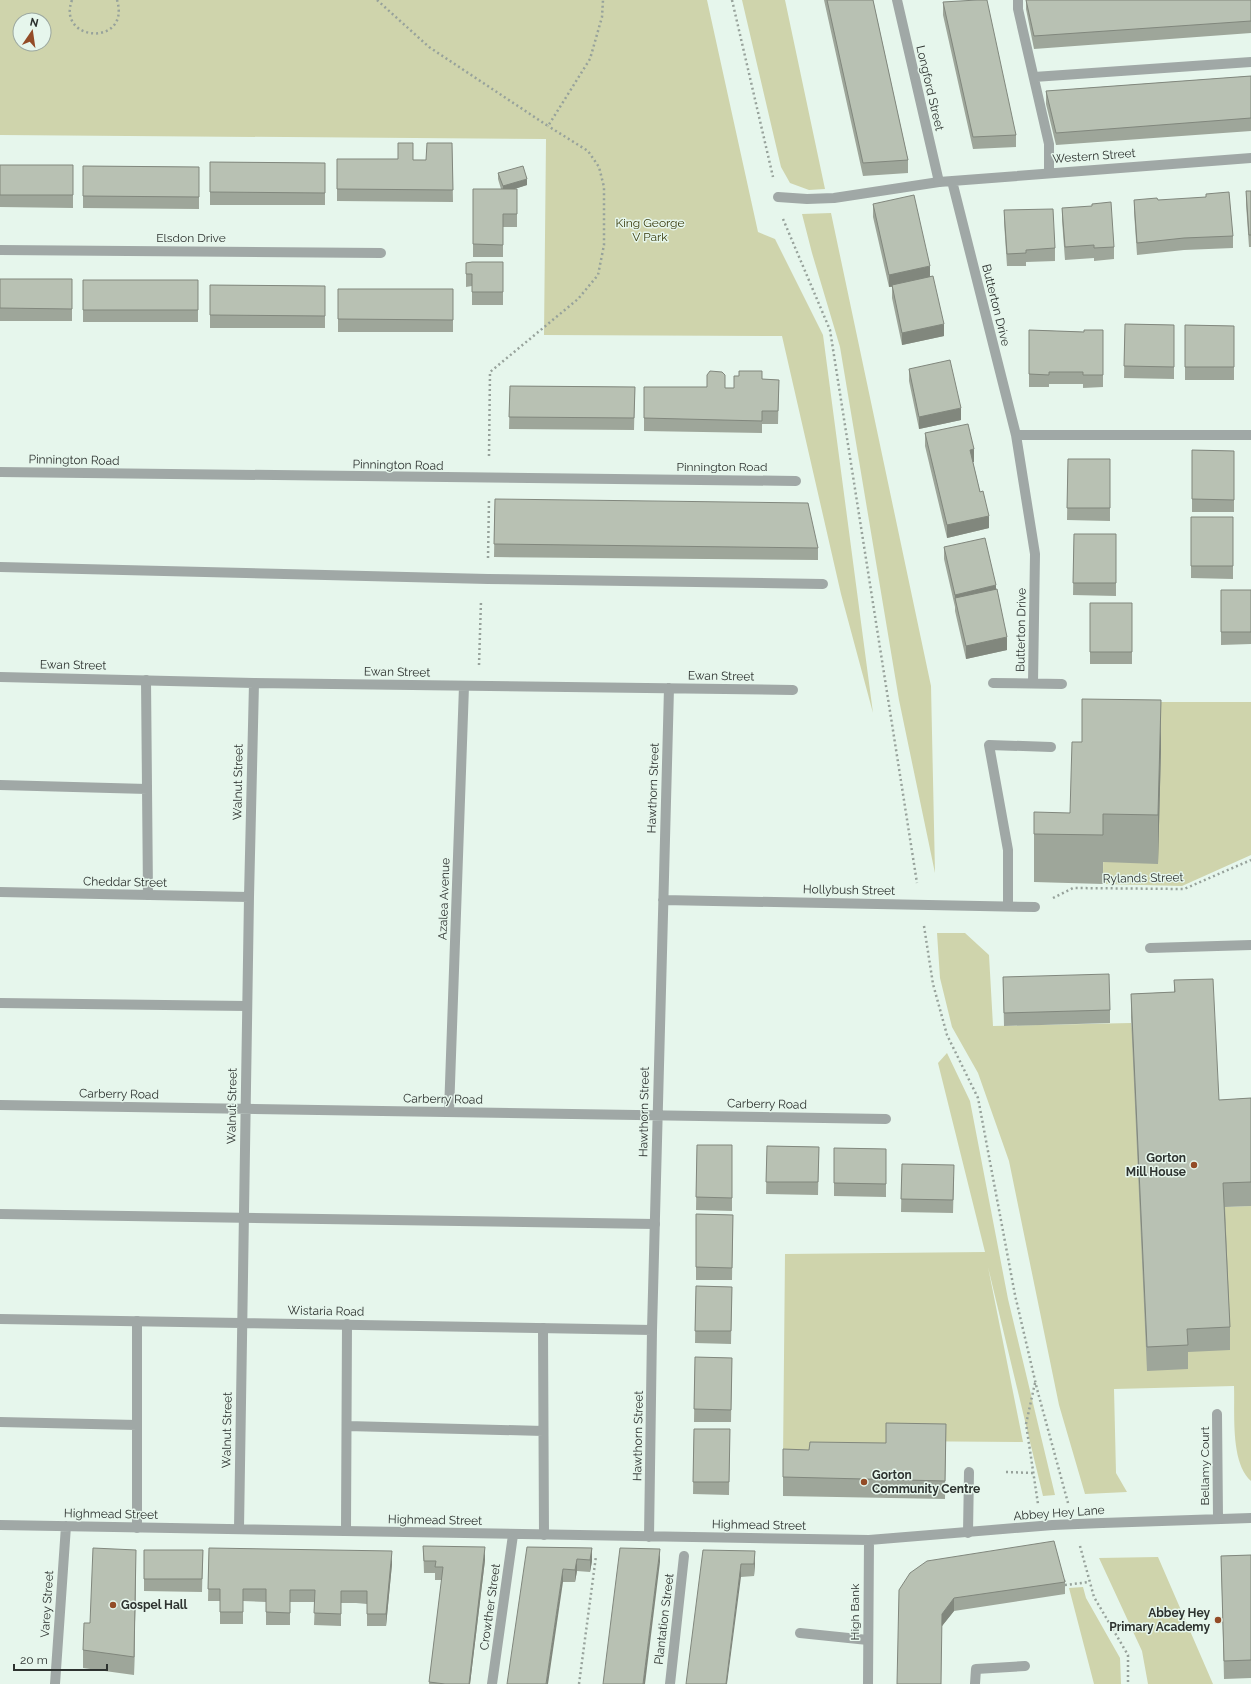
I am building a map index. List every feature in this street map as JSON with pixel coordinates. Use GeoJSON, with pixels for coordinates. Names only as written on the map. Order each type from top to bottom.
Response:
{"type":"FeatureCollection","features":[{"type":"Feature","properties":{"kind":"street","name":"Longford Street"},"geometry":{"type":"LineString","coordinates":[[897,0],[939,182]]}},
{"type":"Feature","properties":{"kind":"street"},"geometry":{"type":"LineString","coordinates":[[1018,0],[1018,9],[1048,144],[1049,173]]}},
{"type":"Feature","properties":{"kind":"street"},"geometry":{"type":"LineString","coordinates":[[1034,77],[1251,62]]}},
{"type":"Feature","properties":{"kind":"street","name":"Western Street"},"geometry":{"type":"LineString","coordinates":[[778,197],[807,199],[834,198],[939,182],[1251,158]]}},
{"type":"Feature","properties":{"kind":"street","name":"Butterton Drive"},"geometry":{"type":"LineString","coordinates":[[952,181],[1016,436],[1035,554],[1033,683]]}},
{"type":"Feature","properties":{"kind":"street","name":"Elsdon Drive"},"geometry":{"type":"LineString","coordinates":[[0,250],[381,253]]}},
{"type":"Feature","properties":{"kind":"street"},"geometry":{"type":"LineString","coordinates":[[1016,436],[1251,435]]}},
{"type":"Feature","properties":{"kind":"street","name":"Pinnington Road"},"geometry":{"type":"LineString","coordinates":[[0,472],[489,479],[796,481]]}},
{"type":"Feature","properties":{"kind":"street"},"geometry":{"type":"LineString","coordinates":[[0,567],[488,579],[823,584]]}},
{"type":"Feature","properties":{"kind":"street","name":"Ewan Street"},"geometry":{"type":"LineString","coordinates":[[0,677],[254,683],[793,690]]}},
{"type":"Feature","properties":{"kind":"street"},"geometry":{"type":"LineString","coordinates":[[146,680],[148,895]]}},
{"type":"Feature","properties":{"kind":"street","name":"Walnut Street"},"geometry":{"type":"LineString","coordinates":[[239,1529],[247,1006],[254,683]]}},
{"type":"Feature","properties":{"kind":"street","name":"Butterton Drive"},"geometry":{"type":"LineString","coordinates":[[993,683],[1062,684]]}},
{"type":"Feature","properties":{"kind":"street","name":"Azalea Avenue"},"geometry":{"type":"LineString","coordinates":[[449,1112],[464,686]]}},
{"type":"Feature","properties":{"kind":"street","name":"Hawthorn Street"},"geometry":{"type":"LineString","coordinates":[[649,1537],[657,1116],[669,688]]}},
{"type":"Feature","properties":{"kind":"street"},"geometry":{"type":"LineString","coordinates":[[1008,906],[1008,850],[989,745],[1051,747]]}},
{"type":"Feature","properties":{"kind":"street"},"geometry":{"type":"LineString","coordinates":[[0,785],[147,789]]}},
{"type":"Feature","properties":{"kind":"street","name":"Cheddar Street"},"geometry":{"type":"LineString","coordinates":[[0,892],[249,897]]}},
{"type":"Feature","properties":{"kind":"street","name":"Hollybush Street"},"geometry":{"type":"LineString","coordinates":[[663,900],[1035,907]]}},
{"type":"Feature","properties":{"kind":"street"},"geometry":{"type":"LineString","coordinates":[[1150,948],[1251,945]]}},
{"type":"Feature","properties":{"kind":"street"},"geometry":{"type":"LineString","coordinates":[[0,1003],[247,1006]]}},
{"type":"Feature","properties":{"kind":"street","name":"Carberry Road"},"geometry":{"type":"LineString","coordinates":[[0,1105],[886,1119]]}},
{"type":"Feature","properties":{"kind":"street"},"geometry":{"type":"LineString","coordinates":[[0,1214],[655,1224]]}},
{"type":"Feature","properties":{"kind":"street","name":"Wistaria Road"},"geometry":{"type":"LineString","coordinates":[[0,1318],[652,1330]]}},
{"type":"Feature","properties":{"kind":"street"},"geometry":{"type":"LineString","coordinates":[[137,1321],[137,1528]]}},
{"type":"Feature","properties":{"kind":"street"},"geometry":{"type":"LineString","coordinates":[[346,1531],[347,1324]]}},
{"type":"Feature","properties":{"kind":"street"},"geometry":{"type":"LineString","coordinates":[[543,1328],[544,1535]]}},
{"type":"Feature","properties":{"kind":"street","name":"Bellamy Court"},"geometry":{"type":"LineString","coordinates":[[1217,1414],[1218,1518]]}},
{"type":"Feature","properties":{"kind":"street"},"geometry":{"type":"LineString","coordinates":[[0,1422],[137,1425]]}},
{"type":"Feature","properties":{"kind":"street"},"geometry":{"type":"LineString","coordinates":[[347,1426],[543,1431]]}},
{"type":"Feature","properties":{"kind":"street"},"geometry":{"type":"LineString","coordinates":[[968,1533],[969,1472]]}},
{"type":"Feature","properties":{"kind":"street","name":"Abbey Hey Lane"},"geometry":{"type":"LineString","coordinates":[[869,1540],[1053,1525],[1251,1518]]}},
{"type":"Feature","properties":{"kind":"street","name":"Highmead Street"},"geometry":{"type":"LineString","coordinates":[[0,1525],[869,1540]]}},
{"type":"Feature","properties":{"kind":"street","name":"Varey Street"},"geometry":{"type":"LineString","coordinates":[[55,1684],[66,1526]]}},
{"type":"Feature","properties":{"kind":"street","name":"Crowther Street"},"geometry":{"type":"LineString","coordinates":[[492,1684],[513,1534]]}},
{"type":"Feature","properties":{"kind":"street","name":"High Bank"},"geometry":{"type":"LineString","coordinates":[[868,1684],[869,1540]]}},
{"type":"Feature","properties":{"kind":"street","name":"Plantation Street"},"geometry":{"type":"LineString","coordinates":[[670,1684],[684,1556]]}},
{"type":"Feature","properties":{"kind":"street"},"geometry":{"type":"LineString","coordinates":[[800,1633],[868,1640]]}},
{"type":"Feature","properties":{"kind":"street"},"geometry":{"type":"LineString","coordinates":[[975,1684],[976,1669],[1025,1666]]}},
{"type":"Feature","properties":{"kind":"path"},"geometry":{"type":"LineString","coordinates":[[72,0],[70,10],[71,18],[75,25],[89,34],[96,34],[110,29],[115,22],[119,8],[117,0]]}},
{"type":"Feature","properties":{"kind":"path"},"geometry":{"type":"LineString","coordinates":[[377,0],[429,47],[588,151],[599,166],[604,187],[604,245],[598,275],[578,299],[490,372],[488,579],[481,586],[479,686]]}},
{"type":"Feature","properties":{"kind":"path"},"geometry":{"type":"LineString","coordinates":[[548,126],[590,59],[602,17],[603,0]]}},
{"type":"Feature","properties":{"kind":"path"},"geometry":{"type":"LineString","coordinates":[[732,0],[782,216],[830,330],[917,888]]}},
{"type":"Feature","properties":{"kind":"path","name":"Rylands Street"},"geometry":{"type":"LineString","coordinates":[[1035,907],[1073,888],[1184,889],[1251,860]]}},
{"type":"Feature","properties":{"kind":"path"},"geometry":{"type":"LineString","coordinates":[[924,925],[933,984],[947,1035],[978,1098],[1015,1295],[1036,1382],[1069,1505]]}},
{"type":"Feature","properties":{"kind":"path"},"geometry":{"type":"LineString","coordinates":[[1036,1382],[1026,1424],[1038,1506]]}},
{"type":"Feature","properties":{"kind":"path"},"geometry":{"type":"LineString","coordinates":[[1006,1472],[1033,1473]]}},
{"type":"Feature","properties":{"kind":"path"},"geometry":{"type":"LineString","coordinates":[[1079,1543],[1094,1597],[1128,1655],[1128,1684]]}},
{"type":"Feature","properties":{"kind":"path"},"geometry":{"type":"LineString","coordinates":[[579,1684],[596,1555]]}},
{"type":"Feature","properties":{"kind":"path"},"geometry":{"type":"LineString","coordinates":[[1064,1579],[1066,1585],[1089,1582]]}},
{"type":"Feature","properties":{"kind":"green space","name":"King George V Park"},"geometry":{"type":"Polygon","coordinates":[[[0,0],[707,0],[758,232],[775,239],[823,335],[873,713],[841,594],[782,336],[544,335],[546,139],[0,135],[0,0]]]}},
{"type":"Feature","properties":{"kind":"green space"},"geometry":{"type":"Polygon","coordinates":[[[742,0],[785,0],[825,189],[809,190],[790,183],[781,167],[742,0]]]}},
{"type":"Feature","properties":{"kind":"green space"},"geometry":{"type":"Polygon","coordinates":[[[831,213],[931,686],[935,873],[899,700],[840,347],[802,214],[831,213]]]}},
{"type":"Feature","properties":{"kind":"green space"},"geometry":{"type":"Polygon","coordinates":[[[1104,702],[1251,702],[1251,855],[1182,886],[1103,884],[1104,702]]]}},
{"type":"Feature","properties":{"kind":"green space"},"geometry":{"type":"Polygon","coordinates":[[[937,933],[965,933],[989,955],[993,1026],[1131,1023],[1187,1352],[1223,1207],[1251,1206],[1251,1481],[1244,1473],[1237,1450],[1234,1423],[1234,1386],[1114,1389],[1116,1473],[1127,1492],[1085,1494],[1059,1405],[1009,1161],[978,1073],[952,1027],[940,978],[937,933]]]}},
{"type":"Feature","properties":{"kind":"green space"},"geometry":{"type":"Polygon","coordinates":[[[947,1053],[970,1101],[1008,1299],[1055,1495],[1043,1496],[988,1267],[1023,1442],[886,1441],[886,1462],[783,1459],[785,1254],[985,1252],[938,1063],[947,1053]]]}},
{"type":"Feature","properties":{"kind":"green space"},"geometry":{"type":"Polygon","coordinates":[[[1158,1557],[1213,1684],[1148,1684],[1142,1651],[1099,1558],[1158,1557]]]}},
{"type":"Feature","properties":{"kind":"green space"},"geometry":{"type":"Polygon","coordinates":[[[1083,1587],[1086,1598],[1120,1658],[1121,1684],[1094,1684],[1069,1588],[1083,1587]]]}},
{"type":"Feature","properties":{"kind":"building"},"geometry":{"type":"Polygon","coordinates":[[[827,0],[873,0],[908,160],[863,163],[827,0]]]}},
{"type":"Feature","properties":{"kind":"building"},"geometry":{"type":"Polygon","coordinates":[[[987,0],[1016,135],[973,137],[943,2],[987,0]]]}},
{"type":"Feature","properties":{"kind":"building"},"geometry":{"type":"Polygon","coordinates":[[[1026,0],[1251,0],[1251,21],[1034,36],[1026,0]]]}},
{"type":"Feature","properties":{"kind":"building"},"geometry":{"type":"Polygon","coordinates":[[[1251,76],[1251,118],[1056,133],[1046,91],[1251,76]]]}},
{"type":"Feature","properties":{"kind":"building"},"geometry":{"type":"Polygon","coordinates":[[[398,143],[413,143],[413,160],[426,160],[427,143],[452,143],[453,190],[337,189],[337,159],[398,159],[398,143]]]}},
{"type":"Feature","properties":{"kind":"building"},"geometry":{"type":"Polygon","coordinates":[[[210,162],[325,163],[325,193],[210,192],[210,162]]]}},
{"type":"Feature","properties":{"kind":"building"},"geometry":{"type":"Polygon","coordinates":[[[0,165],[73,165],[73,195],[0,195],[0,165]]]}},
{"type":"Feature","properties":{"kind":"building"},"geometry":{"type":"Polygon","coordinates":[[[83,166],[199,167],[199,197],[83,196],[83,166]]]}},
{"type":"Feature","properties":{"kind":"building"},"geometry":{"type":"Polygon","coordinates":[[[523,166],[527,179],[503,186],[498,173],[523,166]]]}},
{"type":"Feature","properties":{"kind":"building"},"geometry":{"type":"Polygon","coordinates":[[[473,189],[517,189],[517,214],[503,214],[503,245],[473,244],[473,189]]]}},
{"type":"Feature","properties":{"kind":"building"},"geometry":{"type":"Polygon","coordinates":[[[1246,191],[1251,191],[1251,235],[1249,235],[1246,191]]]}},
{"type":"Feature","properties":{"kind":"building"},"geometry":{"type":"Polygon","coordinates":[[[1229,192],[1233,236],[1184,238],[1137,243],[1134,200],[1206,197],[1206,194],[1229,192]]]}},
{"type":"Feature","properties":{"kind":"building"},"geometry":{"type":"Polygon","coordinates":[[[914,195],[930,266],[889,275],[873,204],[914,195]]]}},
{"type":"Feature","properties":{"kind":"building"},"geometry":{"type":"Polygon","coordinates":[[[1111,202],[1114,247],[1094,248],[1094,245],[1065,247],[1062,208],[1092,206],[1092,204],[1111,202]]]}},
{"type":"Feature","properties":{"kind":"building"},"geometry":{"type":"Polygon","coordinates":[[[1053,209],[1055,248],[1026,250],[1026,253],[1007,254],[1004,210],[1053,209]]]}},
{"type":"Feature","properties":{"kind":"building"},"geometry":{"type":"Polygon","coordinates":[[[503,262],[503,292],[472,292],[472,274],[466,274],[466,263],[503,262]]]}},
{"type":"Feature","properties":{"kind":"building"},"geometry":{"type":"Polygon","coordinates":[[[933,276],[944,324],[902,333],[892,285],[933,276]]]}},
{"type":"Feature","properties":{"kind":"building"},"geometry":{"type":"Polygon","coordinates":[[[0,279],[72,279],[72,309],[0,308],[0,279]]]}},
{"type":"Feature","properties":{"kind":"building"},"geometry":{"type":"Polygon","coordinates":[[[83,280],[198,280],[198,310],[83,310],[83,280]]]}},
{"type":"Feature","properties":{"kind":"building"},"geometry":{"type":"Polygon","coordinates":[[[210,285],[325,286],[325,316],[210,315],[210,285]]]}},
{"type":"Feature","properties":{"kind":"building"},"geometry":{"type":"Polygon","coordinates":[[[338,289],[453,289],[453,320],[338,319],[338,289]]]}},
{"type":"Feature","properties":{"kind":"building"},"geometry":{"type":"Polygon","coordinates":[[[1125,324],[1174,325],[1174,367],[1124,366],[1125,324]]]}},
{"type":"Feature","properties":{"kind":"building"},"geometry":{"type":"Polygon","coordinates":[[[1185,325],[1234,326],[1234,367],[1185,367],[1185,325]]]}},
{"type":"Feature","properties":{"kind":"building"},"geometry":{"type":"Polygon","coordinates":[[[1029,330],[1084,332],[1084,330],[1103,330],[1103,375],[1083,375],[1083,372],[1049,372],[1049,375],[1029,374],[1029,330]]]}},
{"type":"Feature","properties":{"kind":"building"},"geometry":{"type":"Polygon","coordinates":[[[950,360],[961,408],[919,417],[909,369],[950,360]]]}},
{"type":"Feature","properties":{"kind":"building"},"geometry":{"type":"Polygon","coordinates":[[[710,371],[722,372],[725,375],[725,388],[734,388],[734,376],[739,376],[739,371],[762,371],[762,379],[779,380],[778,411],[762,411],[762,421],[644,418],[644,387],[707,387],[707,375],[710,371]]]}},
{"type":"Feature","properties":{"kind":"building"},"geometry":{"type":"Polygon","coordinates":[[[510,386],[635,387],[634,418],[509,417],[510,386]]]}},
{"type":"Feature","properties":{"kind":"building"},"geometry":{"type":"Polygon","coordinates":[[[968,424],[974,449],[970,450],[980,492],[983,491],[989,516],[947,525],[925,433],[968,424]]]}},
{"type":"Feature","properties":{"kind":"building"},"geometry":{"type":"Polygon","coordinates":[[[1192,450],[1234,451],[1234,500],[1192,499],[1192,450]]]}},
{"type":"Feature","properties":{"kind":"building"},"geometry":{"type":"Polygon","coordinates":[[[1068,459],[1110,459],[1110,508],[1067,508],[1068,459]]]}},
{"type":"Feature","properties":{"kind":"building"},"geometry":{"type":"Polygon","coordinates":[[[495,499],[808,503],[818,548],[494,544],[495,499]]]}},
{"type":"Feature","properties":{"kind":"building"},"geometry":{"type":"Polygon","coordinates":[[[1191,517],[1233,517],[1233,566],[1191,566],[1191,517]]]}},
{"type":"Feature","properties":{"kind":"building"},"geometry":{"type":"Polygon","coordinates":[[[1074,534],[1116,534],[1116,583],[1073,583],[1074,534]]]}},
{"type":"Feature","properties":{"kind":"building"},"geometry":{"type":"Polygon","coordinates":[[[985,538],[996,585],[955,595],[944,547],[985,538]]]}},
{"type":"Feature","properties":{"kind":"building"},"geometry":{"type":"Polygon","coordinates":[[[997,589],[1007,637],[966,646],[955,598],[997,589]]]}},
{"type":"Feature","properties":{"kind":"building"},"geometry":{"type":"Polygon","coordinates":[[[1221,590],[1251,590],[1251,632],[1221,632],[1221,590]]]}},
{"type":"Feature","properties":{"kind":"building"},"geometry":{"type":"Polygon","coordinates":[[[1090,603],[1132,603],[1132,652],[1090,652],[1090,603]]]}},
{"type":"Feature","properties":{"kind":"building"},"geometry":{"type":"Polygon","coordinates":[[[1082,699],[1161,700],[1158,815],[1103,814],[1103,835],[1034,834],[1034,812],[1070,813],[1072,742],[1082,742],[1082,699]]]}},
{"type":"Feature","properties":{"kind":"building"},"geometry":{"type":"Polygon","coordinates":[[[1109,974],[1110,1010],[1004,1013],[1003,977],[1109,974]]]}},
{"type":"Feature","properties":{"kind":"building","name":"Gorton Mill House"},"geometry":{"type":"Polygon","coordinates":[[[1213,979],[1219,1100],[1251,1098],[1251,1182],[1223,1183],[1230,1327],[1187,1329],[1188,1345],[1147,1347],[1131,994],[1175,992],[1174,980],[1213,979]]]}},
{"type":"Feature","properties":{"kind":"building"},"geometry":{"type":"Polygon","coordinates":[[[697,1145],[732,1145],[732,1198],[696,1197],[697,1145]]]}},
{"type":"Feature","properties":{"kind":"building"},"geometry":{"type":"Polygon","coordinates":[[[767,1146],[819,1147],[818,1182],[766,1182],[767,1146]]]}},
{"type":"Feature","properties":{"kind":"building"},"geometry":{"type":"Polygon","coordinates":[[[834,1148],[886,1149],[886,1184],[834,1183],[834,1148]]]}},
{"type":"Feature","properties":{"kind":"building"},"geometry":{"type":"Polygon","coordinates":[[[902,1164],[954,1165],[953,1200],[901,1199],[902,1164]]]}},
{"type":"Feature","properties":{"kind":"building"},"geometry":{"type":"Polygon","coordinates":[[[696,1214],[733,1215],[732,1268],[696,1267],[696,1214]]]}},
{"type":"Feature","properties":{"kind":"building"},"geometry":{"type":"Polygon","coordinates":[[[696,1286],[732,1287],[731,1331],[695,1331],[696,1286]]]}},
{"type":"Feature","properties":{"kind":"building"},"geometry":{"type":"Polygon","coordinates":[[[695,1357],[732,1358],[731,1410],[694,1409],[695,1357]]]}},
{"type":"Feature","properties":{"kind":"building"},"geometry":{"type":"Polygon","coordinates":[[[886,1423],[946,1424],[945,1481],[783,1477],[783,1449],[809,1450],[810,1442],[886,1443],[886,1423]]]}},
{"type":"Feature","properties":{"kind":"building"},"geometry":{"type":"Polygon","coordinates":[[[694,1429],[730,1429],[729,1482],[693,1482],[694,1429]]]}},
{"type":"Feature","properties":{"kind":"building"},"geometry":{"type":"Polygon","coordinates":[[[1054,1541],[1065,1582],[954,1598],[942,1614],[941,1684],[897,1684],[899,1590],[910,1573],[927,1561],[1054,1541]]]}},
{"type":"Feature","properties":{"kind":"building"},"geometry":{"type":"Polygon","coordinates":[[[423,1546],[485,1547],[469,1684],[429,1682],[443,1567],[435,1567],[436,1561],[424,1561],[423,1546]]]}},
{"type":"Feature","properties":{"kind":"building"},"geometry":{"type":"Polygon","coordinates":[[[527,1547],[592,1548],[590,1560],[577,1559],[575,1570],[563,1569],[546,1684],[507,1684],[527,1547]]]}},
{"type":"Feature","properties":{"kind":"building","name":"Gospel Hall"},"geometry":{"type":"Polygon","coordinates":[[[93,1548],[136,1550],[134,1657],[83,1650],[84,1623],[90,1623],[93,1548]]]}},
{"type":"Feature","properties":{"kind":"building"},"geometry":{"type":"Polygon","coordinates":[[[209,1548],[392,1551],[386,1614],[367,1614],[367,1591],[341,1591],[341,1614],[314,1613],[315,1590],[290,1590],[290,1613],[266,1612],[266,1589],[243,1589],[243,1612],[220,1612],[220,1589],[208,1589],[209,1548]]]}},
{"type":"Feature","properties":{"kind":"building"},"geometry":{"type":"Polygon","coordinates":[[[620,1548],[660,1549],[643,1684],[603,1684],[620,1548]]]}},
{"type":"Feature","properties":{"kind":"building"},"geometry":{"type":"Polygon","coordinates":[[[144,1550],[203,1550],[202,1579],[144,1579],[144,1550]]]}},
{"type":"Feature","properties":{"kind":"building"},"geometry":{"type":"Polygon","coordinates":[[[703,1550],[755,1551],[754,1564],[741,1564],[726,1684],[686,1684],[703,1550]]]}},
{"type":"Feature","properties":{"kind":"building"},"geometry":{"type":"Polygon","coordinates":[[[1251,1555],[1251,1660],[1224,1661],[1221,1556],[1251,1555]]]}},
{"type":"Feature","properties":{"kind":"place","name":"Gorton Mill House"},"geometry":{"type":"Point","coordinates":[1194,1165]}},
{"type":"Feature","properties":{"kind":"place","name":"Gorton Community Centre"},"geometry":{"type":"Point","coordinates":[864,1482]}},
{"type":"Feature","properties":{"kind":"place","name":"Gospel Hall"},"geometry":{"type":"Point","coordinates":[113,1605]}},
{"type":"Feature","properties":{"kind":"place","name":"Abbey Hey Primary Academy"},"geometry":{"type":"Point","coordinates":[1218,1620]}}]}
